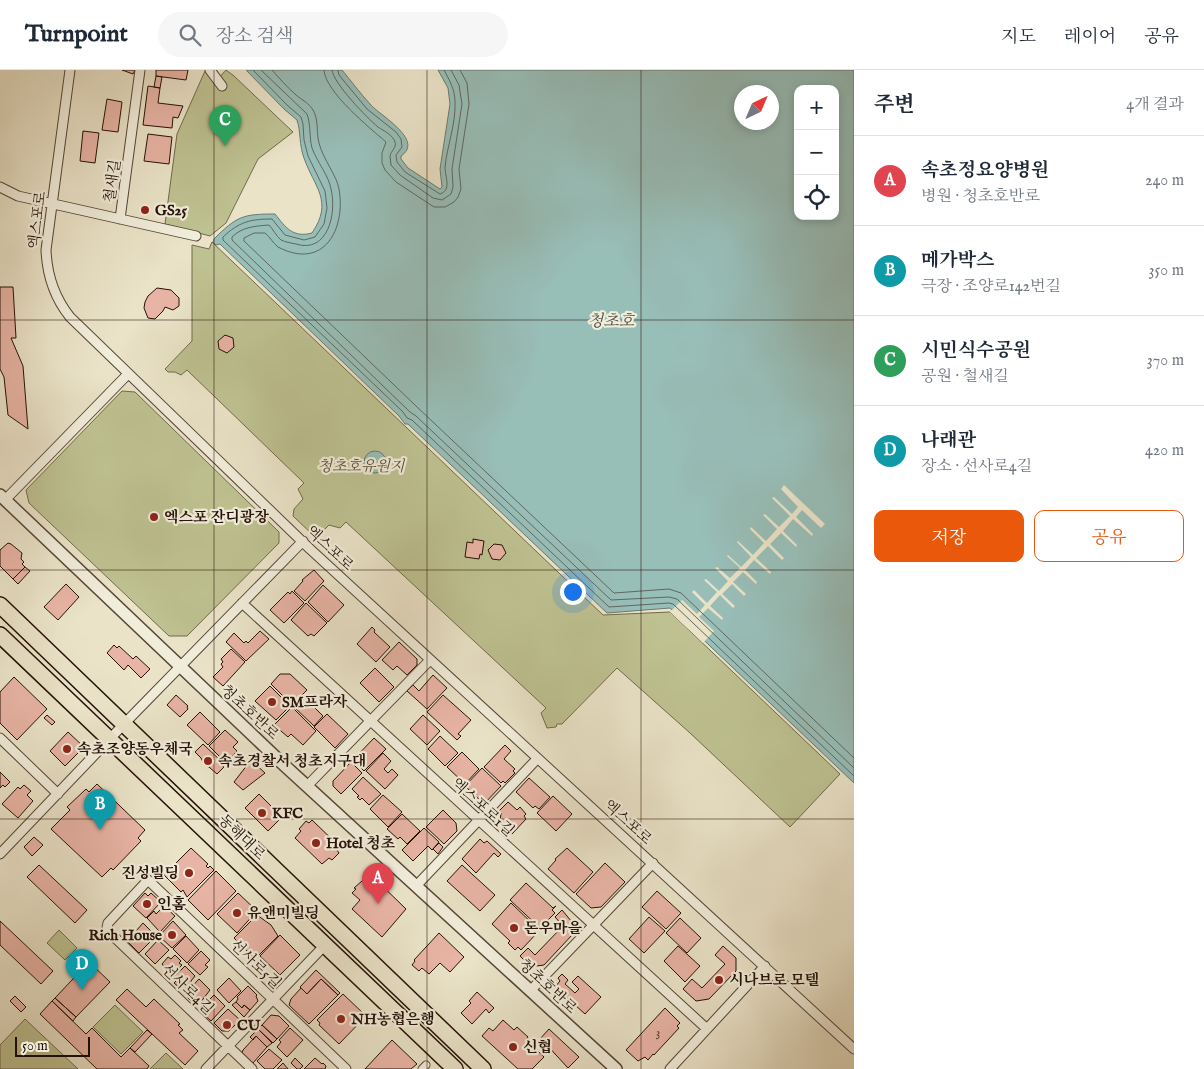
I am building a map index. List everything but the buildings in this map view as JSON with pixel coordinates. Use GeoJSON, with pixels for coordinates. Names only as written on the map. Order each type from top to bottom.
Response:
{"type":"FeatureCollection","features":[{"type":"Feature","properties":{"kind":"main road","name":"동해대로"},"geometry":{"type":"LineString","coordinates":[[0,605],[483,1069]]}},
{"type":"Feature","properties":{"kind":"main road","name":"동해대로"},"geometry":{"type":"LineString","coordinates":[[0,635],[455,1069]]}},
{"type":"Feature","properties":{"kind":"street","name":"엑스포로"},"geometry":{"type":"LineString","coordinates":[[70,70],[46,250],[46,263],[55,293],[70,317],[430,660],[854,1048]]}},
{"type":"Feature","properties":{"kind":"street","name":"철새길"},"geometry":{"type":"LineString","coordinates":[[140,70],[120,219],[196,236]]}},
{"type":"Feature","properties":{"kind":"street"},"geometry":{"type":"LineString","coordinates":[[210,70],[222,86]]}},
{"type":"Feature","properties":{"kind":"street"},"geometry":{"type":"LineString","coordinates":[[0,187],[18,196],[120,219]]}},
{"type":"Feature","properties":{"kind":"street"},"geometry":{"type":"LineString","coordinates":[[3,497],[128,374]]}},
{"type":"Feature","properties":{"kind":"street","name":"청초호반로"},"geometry":{"type":"LineString","coordinates":[[3,497],[179,667],[616,1069]]}},
{"type":"Feature","properties":{"kind":"street"},"geometry":{"type":"LineString","coordinates":[[0,854],[303,541]]}},
{"type":"Feature","properties":{"kind":"street","name":"엑스포로1길"},"geometry":{"type":"LineString","coordinates":[[242,603],[707,1029]]}},
{"type":"Feature","properties":{"kind":"street"},"geometry":{"type":"LineString","coordinates":[[307,786],[430,660]]}},
{"type":"Feature","properties":{"kind":"street"},"geometry":{"type":"LineString","coordinates":[[0,738],[58,794]]}},
{"type":"Feature","properties":{"kind":"street"},"geometry":{"type":"LineString","coordinates":[[416,886],[537,759]]}},
{"type":"Feature","properties":{"kind":"street"},"geometry":{"type":"LineString","coordinates":[[531,990],[653,863]]}},
{"type":"Feature","properties":{"kind":"street","name":"선사로4길"},"geometry":{"type":"LineString","coordinates":[[148,880],[111,918],[107,928],[113,936],[252,1069]]}},
{"type":"Feature","properties":{"kind":"street","name":"선사로5길"},"geometry":{"type":"LineString","coordinates":[[148,880],[346,1069]]}},
{"type":"Feature","properties":{"kind":"street"},"geometry":{"type":"LineString","coordinates":[[206,1069],[324,945]]}},
{"type":"Feature","properties":{"kind":"street"},"geometry":{"type":"LineString","coordinates":[[670,1069],[765,966]]}},
{"type":"Feature","properties":{"kind":"green space"},"geometry":{"type":"Polygon","coordinates":[[[226,70],[293,132],[258,159],[226,223],[210,236],[165,224],[177,134],[205,71],[216,81],[226,70]]]}},
{"type":"Feature","properties":{"kind":"green space","name":"청초호유원지"},"geometry":{"type":"Polygon","coordinates":[[[212,242],[603,615],[670,612],[840,774],[790,827],[690,733],[617,668],[562,724],[547,728],[541,713],[546,708],[346,522],[340,528],[329,525],[320,534],[313,535],[293,516],[294,509],[303,499],[298,489],[304,483],[187,370],[181,375],[175,372],[168,372],[165,369],[192,341],[192,245],[209,249],[212,242]]]}},
{"type":"Feature","properties":{"kind":"green space","name":"엑스포 잔디광장"},"geometry":{"type":"Polygon","coordinates":[[[122,391],[135,392],[279,532],[279,543],[187,636],[169,636],[29,503],[26,490],[122,391]]]}},
{"type":"Feature","properties":{"kind":"green space"},"geometry":{"type":"Polygon","coordinates":[[[59,930],[77,948],[65,960],[47,943],[59,930]]]}},
{"type":"Feature","properties":{"kind":"green space"},"geometry":{"type":"Polygon","coordinates":[[[115,1005],[143,1032],[121,1054],[93,1027],[115,1005]]]}},
{"type":"Feature","properties":{"kind":"green space"},"geometry":{"type":"Polygon","coordinates":[[[25,1019],[78,1069],[0,1069],[0,1045],[25,1019]]]}},
{"type":"Feature","properties":{"kind":"green space"},"geometry":{"type":"Polygon","coordinates":[[[166,1053],[183,1069],[150,1069],[166,1053]]]}},
{"type":"Feature","properties":{"kind":"water","name":"청초호"},"geometry":{"type":"Polygon","coordinates":[[[246,70],[342,70],[370,104],[404,135],[408,143],[407,150],[401,156],[401,159],[408,168],[440,189],[442,187],[440,169],[450,104],[448,88],[438,70],[854,70],[854,783],[670,608],[607,613],[408,424],[405,424],[399,416],[220,244],[216,245],[213,242],[235,221],[255,215],[275,214],[290,231],[300,234],[312,233],[318,222],[322,203],[317,186],[302,153],[297,120],[246,70]]]}},
{"type":"Feature","properties":{"kind":"water"},"geometry":{"type":"Polygon","coordinates":[[[375,451],[383,454],[386,462],[383,470],[375,473],[367,470],[364,462],[367,454],[375,451]]]}},
{"type":"Feature","properties":{"kind":"pier"},"geometry":{"type":"Polygon","coordinates":[[[784,485],[825,524],[821,528],[802,510],[796,517],[813,534],[812,536],[793,519],[783,531],[797,545],[796,547],[781,533],[770,544],[784,558],[782,560],[768,546],[756,558],[771,572],[770,574],[754,560],[745,570],[757,582],[756,584],[743,572],[733,582],[746,594],[744,596],[732,584],[722,594],[735,606],[733,608],[720,595],[710,606],[723,618],[722,620],[708,608],[699,617],[714,631],[703,643],[670,612],[682,600],[697,614],[705,605],[692,592],[694,590],[707,603],[717,592],[704,580],[706,579],[719,591],[728,581],[715,568],[717,567],[730,578],[740,568],[728,555],[741,567],[751,557],[737,542],[753,555],[764,543],[750,529],[751,527],[766,541],[777,529],[763,515],[765,514],[779,527],[790,516],[772,498],[774,497],[792,514],[798,507],[781,489],[784,485]]]}},
{"type":"Feature","properties":{"kind":"place","name":"시민식수공원"},"geometry":{"type":"Point","coordinates":[225,146]}},
{"type":"Feature","properties":{"kind":"place","name":"GS25"},"geometry":{"type":"Point","coordinates":[145,210]}},
{"type":"Feature","properties":{"kind":"place","name":"엑스포 잔디광장"},"geometry":{"type":"Point","coordinates":[154,517]}},
{"type":"Feature","properties":{"kind":"place","name":"SM프라자"},"geometry":{"type":"Point","coordinates":[272,702]}},
{"type":"Feature","properties":{"kind":"place","name":"속초조양동우체국"},"geometry":{"type":"Point","coordinates":[67,749]}},
{"type":"Feature","properties":{"kind":"place","name":"속초경찰서 청초지구대"},"geometry":{"type":"Point","coordinates":[208,761]}},
{"type":"Feature","properties":{"kind":"place","name":"KFC"},"geometry":{"type":"Point","coordinates":[262,813]}},
{"type":"Feature","properties":{"kind":"place","name":"메가박스"},"geometry":{"type":"Point","coordinates":[100,830]}},
{"type":"Feature","properties":{"kind":"place","name":"Hotel 청초"},"geometry":{"type":"Point","coordinates":[316,843]}},
{"type":"Feature","properties":{"kind":"place","name":"진성빌딩"},"geometry":{"type":"Point","coordinates":[189,873]}},
{"type":"Feature","properties":{"kind":"place","name":"인홈"},"geometry":{"type":"Point","coordinates":[147,904]}},
{"type":"Feature","properties":{"kind":"place","name":"속초정요양병원"},"geometry":{"type":"Point","coordinates":[378,904]}},
{"type":"Feature","properties":{"kind":"place","name":"유앤미빌딩"},"geometry":{"type":"Point","coordinates":[237,913]}},
{"type":"Feature","properties":{"kind":"place","name":"돈우마을"},"geometry":{"type":"Point","coordinates":[514,928]}},
{"type":"Feature","properties":{"kind":"place","name":"Rich House"},"geometry":{"type":"Point","coordinates":[172,935]}},
{"type":"Feature","properties":{"kind":"place","name":"시나브로 모텔"},"geometry":{"type":"Point","coordinates":[719,980]}},
{"type":"Feature","properties":{"kind":"place","name":"나래관"},"geometry":{"type":"Point","coordinates":[82,990]}},
{"type":"Feature","properties":{"kind":"place","name":"NH농협은행"},"geometry":{"type":"Point","coordinates":[341,1019]}},
{"type":"Feature","properties":{"kind":"place","name":"CU"},"geometry":{"type":"Point","coordinates":[227,1025]}},
{"type":"Feature","properties":{"kind":"place","name":"신협"},"geometry":{"type":"Point","coordinates":[513,1047]}}]}
